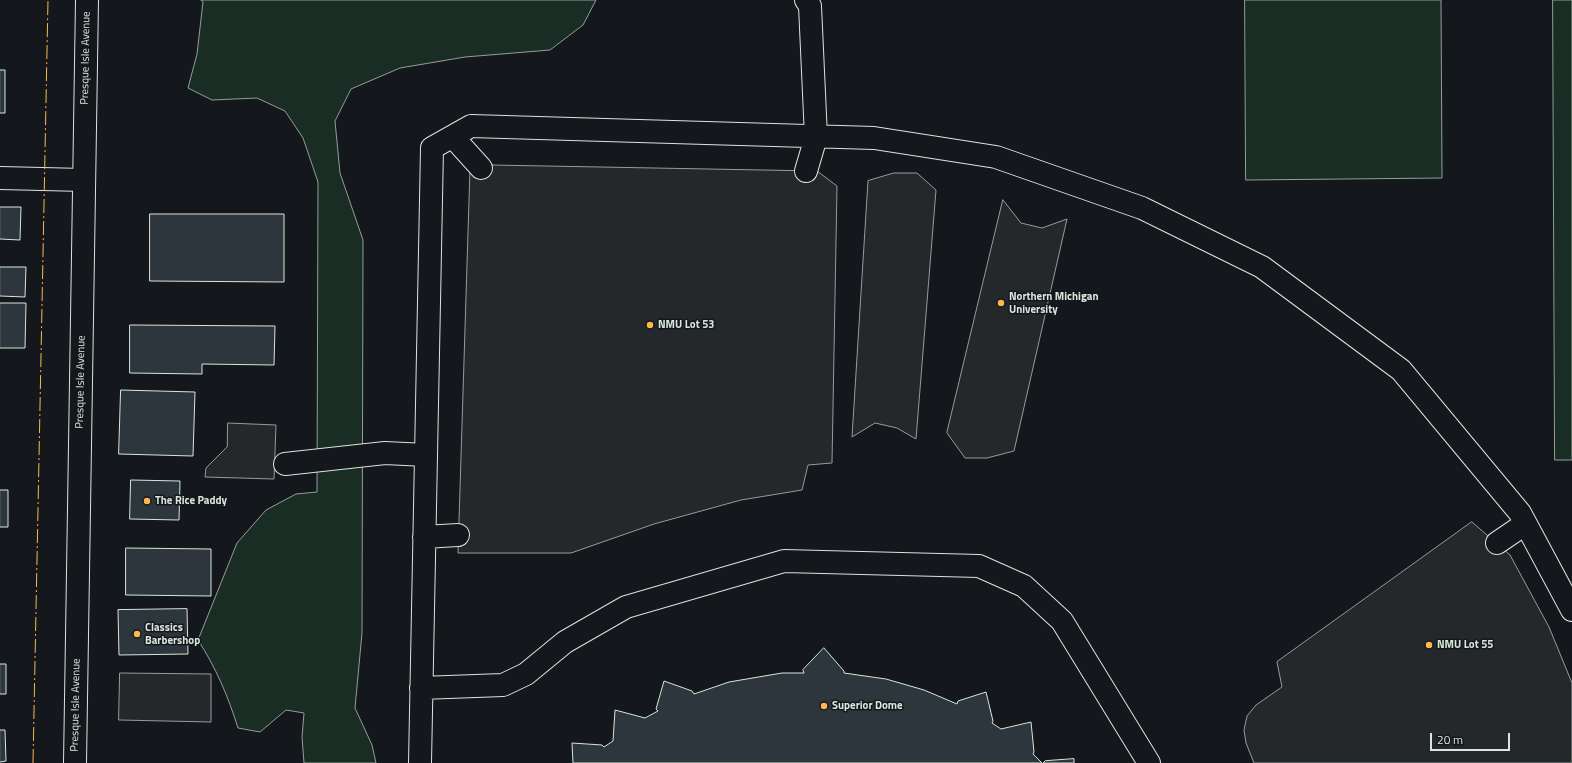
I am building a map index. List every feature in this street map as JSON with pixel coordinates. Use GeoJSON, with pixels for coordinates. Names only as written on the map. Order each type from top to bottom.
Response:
{"type":"FeatureCollection","features":[{"type":"Feature","properties":{"kind":"main road","name":"Presque Isle Avenue"},"geometry":{"type":"LineString","coordinates":[[75,763],[87,0]]}},
{"type":"Feature","properties":{"kind":"main road"},"geometry":{"type":"LineString","coordinates":[[806,0],[810,6],[816,137],[806,171]]}},
{"type":"Feature","properties":{"kind":"main road"},"geometry":{"type":"LineString","coordinates":[[420,763],[432,148],[471,126],[874,138],[996,157],[1142,208],[1262,267],[1401,370],[1520,513],[1572,610]]}},
{"type":"Feature","properties":{"kind":"main road"},"geometry":{"type":"LineString","coordinates":[[453,137],[481,168]]}},
{"type":"Feature","properties":{"kind":"main road"},"geometry":{"type":"LineString","coordinates":[[0,178],[84,180]]}},
{"type":"Feature","properties":{"kind":"main road"},"geometry":{"type":"LineString","coordinates":[[285,464],[385,453],[426,455]]}},
{"type":"Feature","properties":{"kind":"main road"},"geometry":{"type":"LineString","coordinates":[[1497,543],[1525,524]]}},
{"type":"Feature","properties":{"kind":"main road"},"geometry":{"type":"LineString","coordinates":[[424,537],[458,535]]}},
{"type":"Feature","properties":{"kind":"main road"},"geometry":{"type":"LineString","coordinates":[[421,688],[503,685],[526,674],[565,642],[626,607],[784,561],[979,566],[1024,586],[1062,621],[1149,763]]}},
{"type":"Feature","properties":{"kind":"green space"},"geometry":{"type":"Polygon","coordinates":[[[201,0],[596,0],[583,25],[550,50],[465,57],[400,68],[351,89],[335,121],[340,173],[363,240],[362,633],[355,708],[372,745],[376,763],[304,763],[302,737],[304,713],[286,710],[260,732],[238,728],[221,682],[198,640],[237,543],[266,510],[296,494],[317,492],[318,182],[303,138],[285,111],[257,98],[212,100],[188,88],[197,54],[203,2],[201,0]]]}},
{"type":"Feature","properties":{"kind":"green space"},"geometry":{"type":"Polygon","coordinates":[[[1245,0],[1441,0],[1442,178],[1246,180],[1245,0]]]}},
{"type":"Feature","properties":{"kind":"green space"},"geometry":{"type":"Polygon","coordinates":[[[1553,0],[1572,0],[1572,460],[1555,460],[1553,0]]]}},
{"type":"Feature","properties":{"kind":"shaded area","name":"NMU Lot 53"},"geometry":{"type":"Polygon","coordinates":[[[491,165],[817,171],[837,186],[832,463],[808,465],[802,490],[741,500],[654,524],[571,553],[458,553],[470,169],[491,165]]]}},
{"type":"Feature","properties":{"kind":"shaded area"},"geometry":{"type":"Polygon","coordinates":[[[894,173],[917,173],[936,190],[916,439],[897,428],[875,423],[852,437],[868,181],[894,173]]]}},
{"type":"Feature","properties":{"kind":"shaded area"},"geometry":{"type":"Polygon","coordinates":[[[1003,200],[1021,223],[1042,228],[1067,219],[1014,451],[987,458],[965,458],[947,433],[1003,200]]]}},
{"type":"Feature","properties":{"kind":"shaded area"},"geometry":{"type":"Polygon","coordinates":[[[228,423],[276,425],[274,479],[205,477],[206,468],[227,447],[228,423]]]}},
{"type":"Feature","properties":{"kind":"shaded area","name":"NMU Lot 55"},"geometry":{"type":"Polygon","coordinates":[[[1472,522],[1510,555],[1549,627],[1572,683],[1572,763],[1254,763],[1246,743],[1244,730],[1247,716],[1256,705],[1282,687],[1277,662],[1472,522]]]}},
{"type":"Feature","properties":{"kind":"shaded area"},"geometry":{"type":"Polygon","coordinates":[[[120,673],[211,674],[211,722],[119,720],[120,673]]]}},
{"type":"Feature","properties":{"kind":"building"},"geometry":{"type":"Polygon","coordinates":[[[0,70],[5,70],[5,113],[0,113],[0,70]]]}},
{"type":"Feature","properties":{"kind":"building"},"geometry":{"type":"Polygon","coordinates":[[[0,207],[21,207],[20,240],[0,239],[0,207]]]}},
{"type":"Feature","properties":{"kind":"building"},"geometry":{"type":"Polygon","coordinates":[[[150,214],[284,214],[284,282],[150,281],[150,214]]]}},
{"type":"Feature","properties":{"kind":"building"},"geometry":{"type":"Polygon","coordinates":[[[0,267],[26,267],[25,297],[0,296],[0,267]]]}},
{"type":"Feature","properties":{"kind":"building"},"geometry":{"type":"Polygon","coordinates":[[[0,303],[26,303],[25,348],[0,348],[0,303]]]}},
{"type":"Feature","properties":{"kind":"building"},"geometry":{"type":"Polygon","coordinates":[[[130,325],[275,326],[274,365],[202,364],[202,374],[130,373],[130,325]]]}},
{"type":"Feature","properties":{"kind":"building"},"geometry":{"type":"Polygon","coordinates":[[[121,390],[195,392],[193,456],[119,454],[121,390]]]}},
{"type":"Feature","properties":{"kind":"building"},"geometry":{"type":"Polygon","coordinates":[[[131,480],[180,481],[179,520],[130,519],[131,480]]]}},
{"type":"Feature","properties":{"kind":"building"},"geometry":{"type":"Polygon","coordinates":[[[0,490],[8,490],[8,527],[0,527],[0,490]]]}},
{"type":"Feature","properties":{"kind":"building"},"geometry":{"type":"Polygon","coordinates":[[[126,548],[211,549],[211,596],[126,595],[126,548]]]}},
{"type":"Feature","properties":{"kind":"building"},"geometry":{"type":"Polygon","coordinates":[[[187,609],[188,654],[119,655],[118,610],[187,609]]]}},
{"type":"Feature","properties":{"kind":"building","name":"Superior Dome"},"geometry":{"type":"Polygon","coordinates":[[[824,648],[844,671],[844,673],[886,679],[924,690],[957,704],[958,701],[986,692],[993,721],[992,723],[1001,729],[1031,722],[1033,754],[1042,763],[573,763],[572,743],[602,745],[604,747],[613,741],[615,710],[645,718],[658,711],[656,709],[664,681],[692,691],[694,694],[729,682],[782,673],[804,673],[803,670],[824,648]]]}},
{"type":"Feature","properties":{"kind":"building"},"geometry":{"type":"Polygon","coordinates":[[[0,664],[6,664],[6,694],[0,694],[0,664]]]}},
{"type":"Feature","properties":{"kind":"building"},"geometry":{"type":"Polygon","coordinates":[[[0,730],[5,730],[6,761],[0,762],[0,730]]]}},
{"type":"Feature","properties":{"kind":"building"},"geometry":{"type":"Polygon","coordinates":[[[1074,759],[1074,763],[1043,763],[1045,761],[1074,759]]]}},
{"type":"Feature","properties":{"kind":"power"},"geometry":{"type":"LineString","coordinates":[[33,763],[48,0]]}},
{"type":"Feature","properties":{"kind":"place","name":"Northern Michigan University"},"geometry":{"type":"Point","coordinates":[1001,303]}},
{"type":"Feature","properties":{"kind":"place","name":"NMU Lot 53"},"geometry":{"type":"Point","coordinates":[650,325]}},
{"type":"Feature","properties":{"kind":"place","name":"The Rice Paddy"},"geometry":{"type":"Point","coordinates":[147,501]}},
{"type":"Feature","properties":{"kind":"place","name":"Classics Barbershop"},"geometry":{"type":"Point","coordinates":[137,634]}},
{"type":"Feature","properties":{"kind":"place","name":"NMU Lot 55"},"geometry":{"type":"Point","coordinates":[1429,645]}},
{"type":"Feature","properties":{"kind":"place","name":"Superior Dome"},"geometry":{"type":"Point","coordinates":[824,706]}}]}
